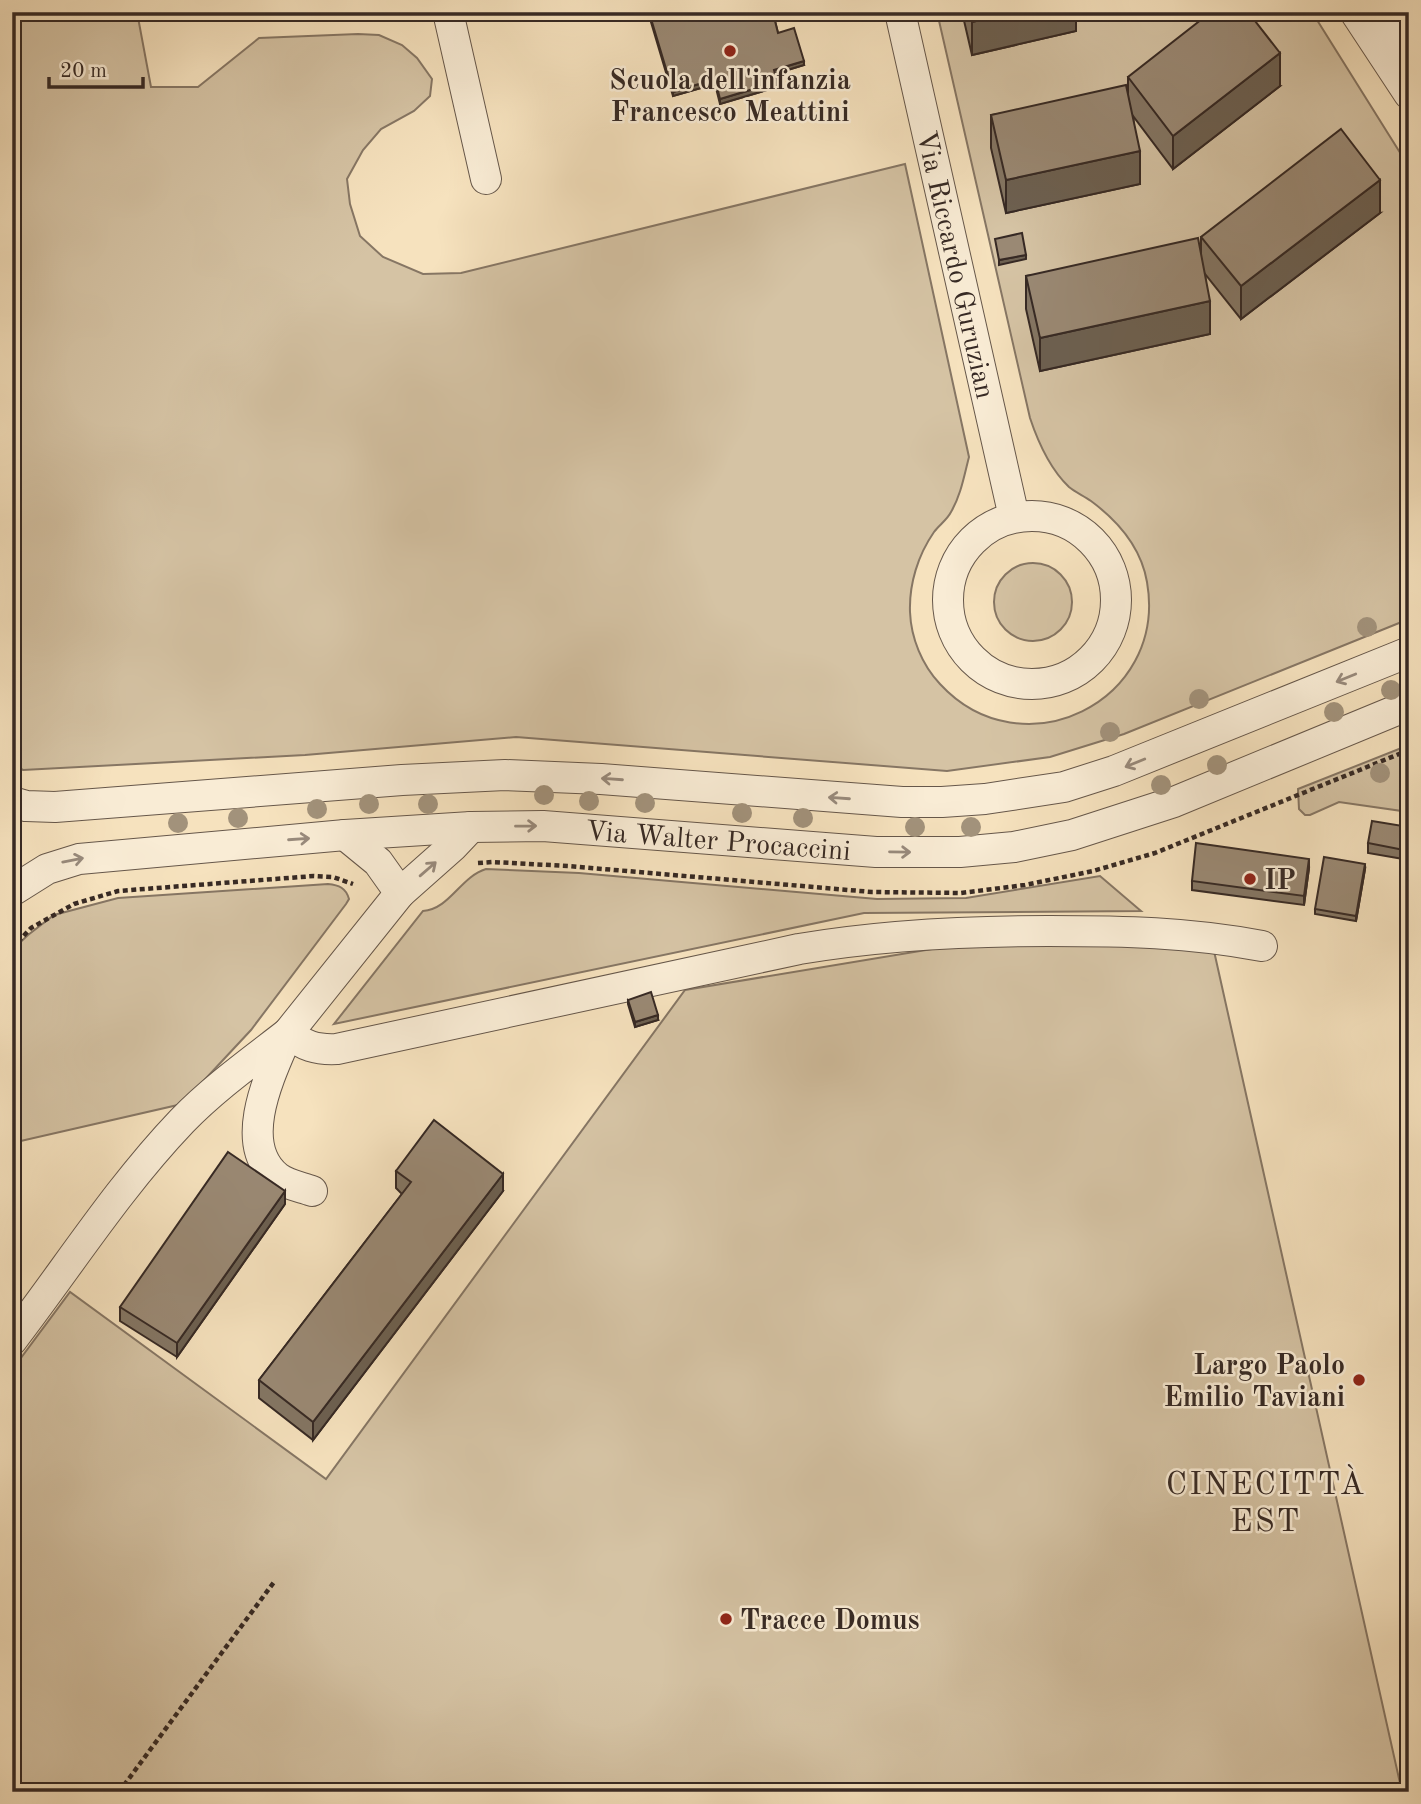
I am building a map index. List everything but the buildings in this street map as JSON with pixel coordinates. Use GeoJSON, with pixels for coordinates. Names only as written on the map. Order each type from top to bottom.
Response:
{"type":"FeatureCollection","features":[{"type":"Feature","properties":{"kind":"street"},"geometry":{"type":"LineString","coordinates":[[448,12],[485,179]]}},
{"type":"Feature","properties":{"kind":"street","name":"Via Riccardo Guruzian"},"geometry":{"type":"LineString","coordinates":[[900,12],[1014,517]]}},
{"type":"Feature","properties":{"kind":"street"},"geometry":{"type":"LineString","coordinates":[[1355,12],[1409,94]]}},
{"type":"Feature","properties":{"kind":"street"},"geometry":{"type":"LineString","coordinates":[[1376,12],[1409,42]]}},
{"type":"Feature","properties":{"kind":"street"},"geometry":{"type":"LineString","coordinates":[[1042,516],[1069,524],[1091,540],[1108,563],[1116,589],[1115,617],[1105,643],[1087,665],[1063,679],[1036,685],[1008,682],[983,669],[963,650],[951,625],[947,597],[953,570],[967,545],[989,527],[1014,517],[1042,516]]}},
{"type":"Feature","properties":{"kind":"street","name":"Via Walter Procaccini"},"geometry":{"type":"LineString","coordinates":[[12,802],[26,806],[55,807],[402,780],[505,775],[601,779],[902,802],[985,799],[1064,787],[1114,771],[1409,652]]}},
{"type":"Feature","properties":{"kind":"street","name":"Via Walter Procaccini"},"geometry":{"type":"LineString","coordinates":[[12,891],[47,869],[79,859],[345,835],[471,827],[594,828],[876,852],[960,852],[1014,847],[1072,835],[1174,802],[1409,705]]}},
{"type":"Feature","properties":{"kind":"street"},"geometry":{"type":"LineString","coordinates":[[12,1340],[130,1181],[180,1124],[215,1090],[288,1033],[400,893],[471,827]]}},
{"type":"Feature","properties":{"kind":"street"},"geometry":{"type":"LineString","coordinates":[[345,835],[378,862],[400,893]]}},
{"type":"Feature","properties":{"kind":"street"},"geometry":{"type":"LineString","coordinates":[[288,1033],[300,1043],[312,1048],[337,1049],[799,949],[900,935],[1009,931],[1140,931],[1181,933],[1262,946]]}},
{"type":"Feature","properties":{"kind":"street"},"geometry":{"type":"LineString","coordinates":[[288,1033],[266,1087],[260,1111],[259,1142],[267,1166],[275,1175],[312,1191]]}},
{"type":"Feature","properties":{"kind":"path"},"geometry":{"type":"LineString","coordinates":[[12,948],[31,928],[74,904],[118,891],[314,876],[333,877],[363,886]]}},
{"type":"Feature","properties":{"kind":"path"},"geometry":{"type":"LineString","coordinates":[[118,1792],[274,1582]]}},
{"type":"Feature","properties":{"kind":"shaded area"},"geometry":{"type":"Polygon","coordinates":[[[12,12],[137,12],[151,87],[198,87],[259,38],[379,35],[402,45],[417,58],[432,79],[430,96],[414,111],[381,129],[363,150],[347,179],[350,204],[360,236],[383,257],[423,274],[461,273],[905,164],[969,457],[954,506],[928,541],[916,570],[910,601],[913,632],[923,660],[934,677],[973,710],[1010,722],[1047,722],[1082,711],[1112,690],[1135,661],[1147,624],[1147,582],[1140,557],[1127,536],[1101,509],[1062,480],[1045,454],[1033,427],[937,12],[1312,12],[1409,167],[1409,619],[1124,734],[1050,757],[947,771],[516,737],[305,755],[23,770],[12,764],[12,12]]]}},
{"type":"Feature","properties":{"kind":"shaded area"},"geometry":{"type":"Polygon","coordinates":[[[1025,563],[1041,563],[1055,569],[1066,580],[1072,594],[1072,610],[1066,624],[1055,635],[1041,641],[1025,641],[1011,635],[1000,624],[994,610],[994,594],[1000,580],[1011,569],[1025,563]]]}},
{"type":"Feature","properties":{"kind":"shaded area"},"geometry":{"type":"Polygon","coordinates":[[[1409,745],[1409,812],[1339,802],[1310,815],[1305,815],[1299,809],[1298,789],[1409,745]]]}},
{"type":"Feature","properties":{"kind":"shaded area"},"geometry":{"type":"Polygon","coordinates":[[[486,869],[579,873],[877,899],[966,898],[1100,876],[1141,911],[864,913],[334,1024],[423,911],[441,905],[469,879],[486,869]]]}},
{"type":"Feature","properties":{"kind":"shaded area"},"geometry":{"type":"Polygon","coordinates":[[[328,884],[344,890],[349,899],[346,904],[251,1030],[182,1104],[12,1143],[12,950],[28,935],[54,915],[118,898],[328,884]]]}},
{"type":"Feature","properties":{"kind":"shaded area"},"geometry":{"type":"Polygon","coordinates":[[[1100,943],[1214,951],[1402,1792],[12,1792],[12,1370],[70,1292],[326,1479],[685,990],[944,947],[1100,943]]]}},
{"type":"Feature","properties":{"kind":"place","name":"Scuola dell'infanzia Francesco Meattini"},"geometry":{"type":"Point","coordinates":[730,51]}},
{"type":"Feature","properties":{"kind":"place","name":"IP"},"geometry":{"type":"Point","coordinates":[1250,879]}},
{"type":"Feature","properties":{"kind":"place","name":"Largo Paolo Emilio Taviani"},"geometry":{"type":"Point","coordinates":[1359,1380]}},
{"type":"Feature","properties":{"kind":"place","name":"Tracce Domus"},"geometry":{"type":"Point","coordinates":[726,1619]}},
{"type":"Feature","properties":{"kind":"district","name":"CINECITTÀ EST"},"geometry":{"type":"Point","coordinates":[1266,1502]}}]}
